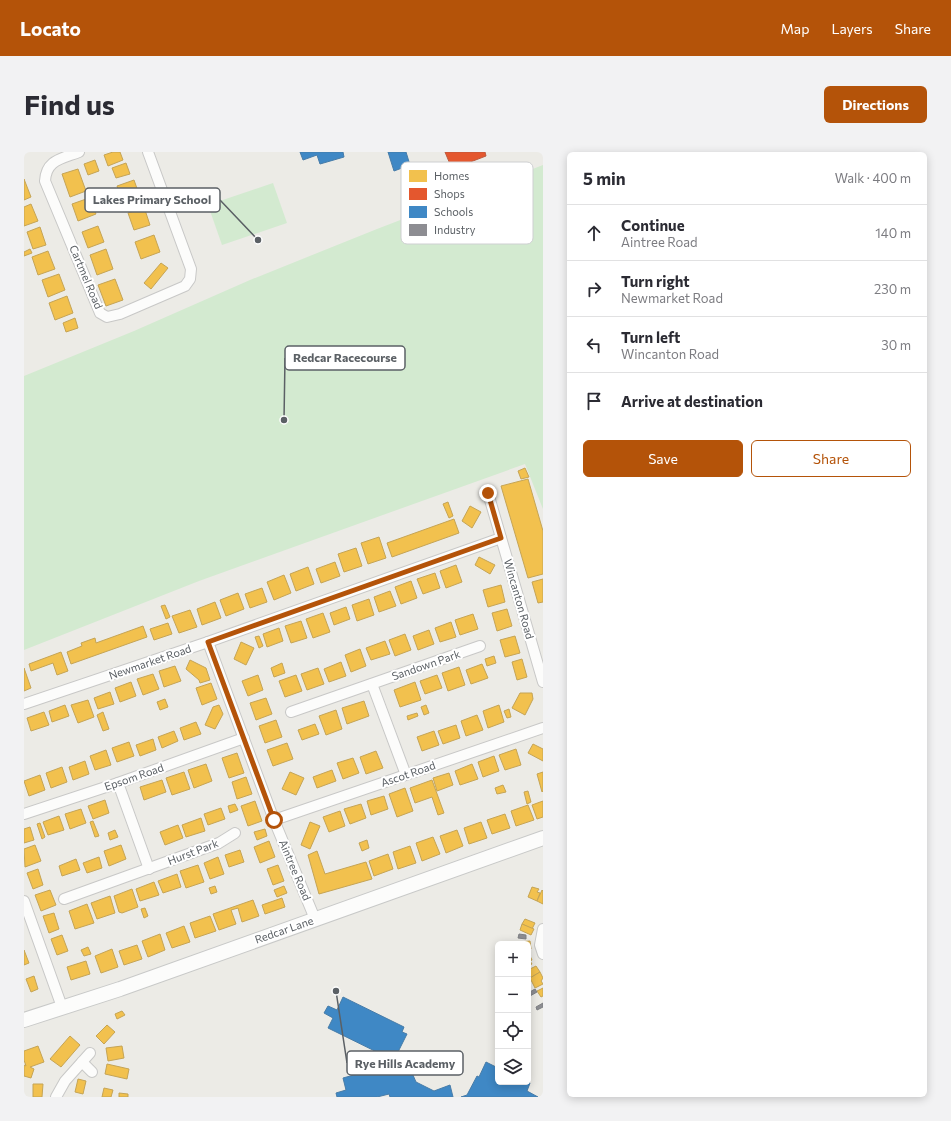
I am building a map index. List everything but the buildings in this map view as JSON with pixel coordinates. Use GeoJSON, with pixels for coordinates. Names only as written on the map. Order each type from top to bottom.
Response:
{"type":"FeatureCollection","features":[{"type":"Feature","properties":{"kind":"main road","name":"Redcar Lane"},"geometry":{"type":"LineString","coordinates":[[24,1020],[120,989],[543,838]]}},
{"type":"Feature","properties":{"kind":"street","name":"Cartmel Road"},"geometry":{"type":"LineString","coordinates":[[79,152],[50,164],[45,172],[45,181],[100,313],[107,317],[120,314],[185,286],[190,279],[191,269],[148,152]]}},
{"type":"Feature","properties":{"kind":"street","name":"Wincanton Road"},"geometry":{"type":"LineString","coordinates":[[488,493],[543,682]]}},
{"type":"Feature","properties":{"kind":"street","name":"Newmarket Road"},"geometry":{"type":"LineString","coordinates":[[24,704],[208,642],[501,538]]}},
{"type":"Feature","properties":{"kind":"street","name":"Aintree Road"},"geometry":{"type":"LineString","coordinates":[[208,642],[274,820],[315,919]]}},
{"type":"Feature","properties":{"kind":"street","name":"Sandown Park"},"geometry":{"type":"LineString","coordinates":[[291,712],[480,646]]}},
{"type":"Feature","properties":{"kind":"street"},"geometry":{"type":"LineString","coordinates":[[372,684],[406,775]]}},
{"type":"Feature","properties":{"kind":"street","name":"Ascot Road"},"geometry":{"type":"LineString","coordinates":[[274,820],[543,728]]}},
{"type":"Feature","properties":{"kind":"street","name":"Epsom Road"},"geometry":{"type":"LineString","coordinates":[[24,814],[118,783],[244,738]]}},
{"type":"Feature","properties":{"kind":"street"},"geometry":{"type":"LineString","coordinates":[[118,783],[148,869]]}},
{"type":"Feature","properties":{"kind":"street","name":"Hurst Park"},"geometry":{"type":"LineString","coordinates":[[64,899],[219,843],[235,833]]}},
{"type":"Feature","properties":{"kind":"street"},"geometry":{"type":"LineString","coordinates":[[24,901],[62,1007]]}},
{"type":"Feature","properties":{"kind":"street"},"geometry":{"type":"LineString","coordinates":[[543,929],[540,945],[543,954]]}},
{"type":"Feature","properties":{"kind":"street"},"geometry":{"type":"LineString","coordinates":[[56,1097],[65,1082],[90,1053]]}},
{"type":"Feature","properties":{"kind":"street"},"geometry":{"type":"LineString","coordinates":[[82,1062],[92,1072]]}},
{"type":"Feature","properties":{"kind":"green space"},"geometry":{"type":"Polygon","coordinates":[[[543,165],[543,509],[525,464],[199,581],[24,650],[24,376],[134,331],[250,280],[401,220],[401,244],[533,244],[533,169],[543,165]]]}},
{"type":"Feature","properties":{"kind":"green space"},"geometry":{"type":"Polygon","coordinates":[[[273,183],[287,223],[222,245],[208,205],[273,183]]]}},
{"type":"Feature","properties":{"kind":"place","name":"Lakes Primary School"},"geometry":{"type":"Point","coordinates":[258,240]}},
{"type":"Feature","properties":{"kind":"place","name":"Redcar Racecourse"},"geometry":{"type":"Point","coordinates":[284,420]}},
{"type":"Feature","properties":{"kind":"place","name":"Rye Hills Academy"},"geometry":{"type":"Point","coordinates":[336,991]}},
{"type":"Feature","properties":{"kind":"route"},"geometry":{"type":"LineString","coordinates":[[274,820],[208,642],[501,538],[488,493]]}}]}
